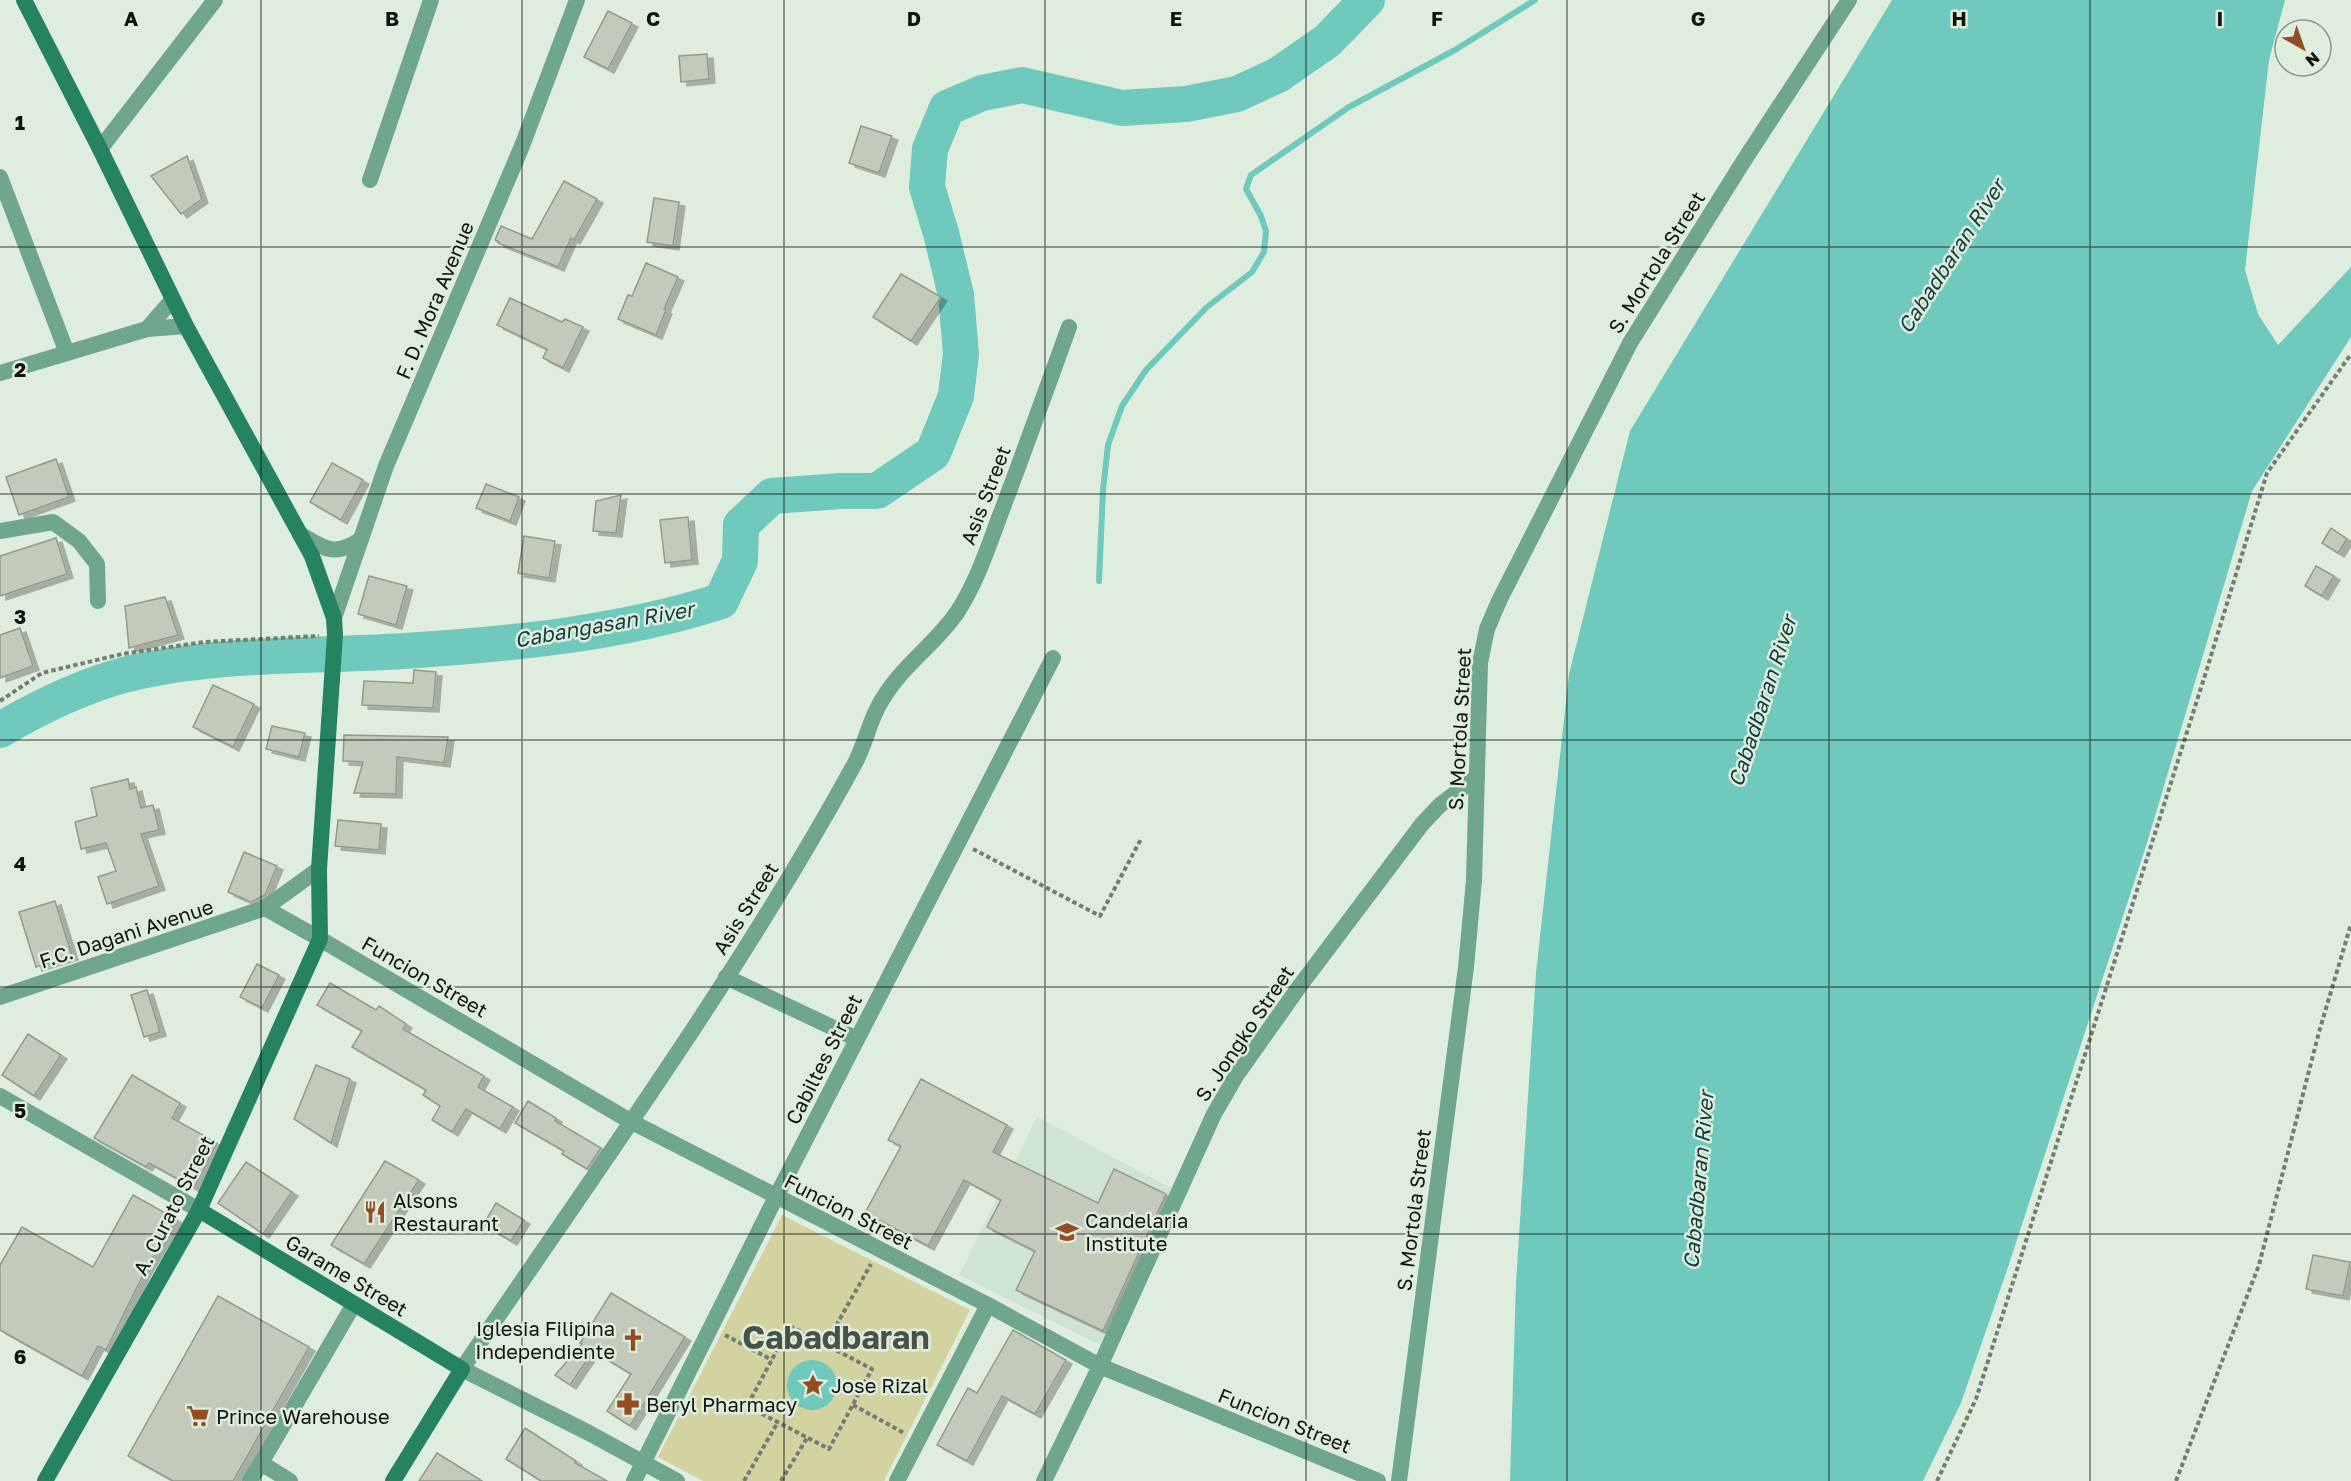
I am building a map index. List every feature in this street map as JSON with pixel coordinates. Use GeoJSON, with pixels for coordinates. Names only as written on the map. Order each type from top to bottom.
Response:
{"type":"FeatureCollection","features":[{"type":"Feature","properties":{"kind":"main road"},"geometry":{"type":"LineString","coordinates":[[24,0],[186,326],[312,556],[334,618],[319,869],[320,939]]}},
{"type":"Feature","properties":{"kind":"main road","name":"A. Curato Street"},"geometry":{"type":"LineString","coordinates":[[45,1481],[199,1210],[320,939]]}},
{"type":"Feature","properties":{"kind":"main road","name":"Garame Street"},"geometry":{"type":"LineString","coordinates":[[199,1210],[462,1369]]}},
{"type":"Feature","properties":{"kind":"main road","name":"Asis Street"},"geometry":{"type":"LineString","coordinates":[[393,1481],[462,1369]]}},
{"type":"Feature","properties":{"kind":"street"},"geometry":{"type":"LineString","coordinates":[[100,149],[215,0]]}},
{"type":"Feature","properties":{"kind":"street"},"geometry":{"type":"LineString","coordinates":[[370,180],[431,0]]}},
{"type":"Feature","properties":{"kind":"street","name":"F. D. Mora Avenue"},"geometry":{"type":"LineString","coordinates":[[334,618],[386,466],[522,146],[577,0]]}},
{"type":"Feature","properties":{"kind":"street","name":"S. Mortola Street"},"geometry":{"type":"LineString","coordinates":[[1399,1481],[1466,967],[1474,880],[1480,663],[1487,629],[1630,343],[1743,162],[1849,0]]}},
{"type":"Feature","properties":{"kind":"street"},"geometry":{"type":"LineString","coordinates":[[0,177],[67,353]]}},
{"type":"Feature","properties":{"kind":"street"},"geometry":{"type":"LineString","coordinates":[[147,329],[173,299]]}},
{"type":"Feature","properties":{"kind":"street"},"geometry":{"type":"LineString","coordinates":[[0,373],[147,329],[186,326]]}},
{"type":"Feature","properties":{"kind":"street","name":"Asis Street"},"geometry":{"type":"LineString","coordinates":[[462,1369],[630,1121],[789,879],[856,762],[877,710],[888,690],[902,671],[937,637],[958,610],[976,577],[1069,327]]}},
{"type":"Feature","properties":{"kind":"street"},"geometry":{"type":"LineString","coordinates":[[0,531],[52,522],[79,541],[97,564],[98,601]]}},
{"type":"Feature","properties":{"kind":"street"},"geometry":{"type":"LineString","coordinates":[[300,534],[331,551],[346,549],[360,540]]}},
{"type":"Feature","properties":{"kind":"street","name":"Cabiltes Street"},"geometry":{"type":"LineString","coordinates":[[634,1481],[776,1197],[1053,658]]}},
{"type":"Feature","properties":{"kind":"street","name":"S. Jongko Street"},"geometry":{"type":"LineString","coordinates":[[1044,1481],[1100,1366],[1214,1114],[1236,1076],[1299,987],[1422,824],[1440,805],[1477,777]]}},
{"type":"Feature","properties":{"kind":"street","name":"F.C. Dagani Avenue"},"geometry":{"type":"LineString","coordinates":[[0,997],[265,908],[319,869]]}},
{"type":"Feature","properties":{"kind":"street","name":"Funcion Street"},"geometry":{"type":"LineString","coordinates":[[265,908],[630,1121],[988,1305],[1100,1366],[1378,1481]]}},
{"type":"Feature","properties":{"kind":"street"},"geometry":{"type":"LineString","coordinates":[[726,977],[857,1039]]}},
{"type":"Feature","properties":{"kind":"street","name":"Garame Street"},"geometry":{"type":"LineString","coordinates":[[0,1096],[199,1210]]}},
{"type":"Feature","properties":{"kind":"street"},"geometry":{"type":"LineString","coordinates":[[250,1481],[354,1304]]}},
{"type":"Feature","properties":{"kind":"street"},"geometry":{"type":"LineString","coordinates":[[897,1481],[988,1305]]}},
{"type":"Feature","properties":{"kind":"street","name":"Garame Street"},"geometry":{"type":"LineString","coordinates":[[462,1369],[589,1433],[677,1481]]}},
{"type":"Feature","properties":{"kind":"street"},"geometry":{"type":"LineString","coordinates":[[261,1463],[290,1481]]}},
{"type":"Feature","properties":{"kind":"path"},"geometry":{"type":"LineString","coordinates":[[1937,1481],[1976,1399],[2206,672],[2266,473],[2351,354]]}},
{"type":"Feature","properties":{"kind":"path"},"geometry":{"type":"LineString","coordinates":[[0,701],[42,673],[122,654],[204,642],[334,638]]}},
{"type":"Feature","properties":{"kind":"path"},"geometry":{"type":"LineString","coordinates":[[959,841],[1101,916],[1140,839]]}},
{"type":"Feature","properties":{"kind":"path"},"geometry":{"type":"LineString","coordinates":[[2175,1481],[2259,1266],[2319,1032],[2351,924]]}},
{"type":"Feature","properties":{"kind":"path"},"geometry":{"type":"LineString","coordinates":[[825,1344],[879,1250]]}},
{"type":"Feature","properties":{"kind":"path"},"geometry":{"type":"LineString","coordinates":[[790,1326],[872,1369],[829,1449],[747,1406],[772,1360],[790,1326]]}},
{"type":"Feature","properties":{"kind":"path"},"geometry":{"type":"LineString","coordinates":[[710,1327],[772,1360]]}},
{"type":"Feature","properties":{"kind":"path"},"geometry":{"type":"LineString","coordinates":[[852,1405],[918,1440]]}},
{"type":"Feature","properties":{"kind":"path"},"geometry":{"type":"LineString","coordinates":[[744,1481],[778,1422]]}},
{"type":"Feature","properties":{"kind":"path"},"geometry":{"type":"LineString","coordinates":[[781,1481],[807,1438]]}},
{"type":"Feature","properties":{"kind":"shaded area","name":"Candelaria Institute"},"geometry":{"type":"Polygon","coordinates":[[[1037,1117],[1173,1189],[1102,1346],[959,1275],[1037,1117]]]}},
{"type":"Feature","properties":{"kind":"green space"},"geometry":{"type":"Polygon","coordinates":[[[782,1215],[970,1310],[884,1481],[703,1481],[658,1457],[782,1215]]]}},
{"type":"Feature","properties":{"kind":"water","name":"Cabadbaran River"},"geometry":{"type":"Polygon","coordinates":[[[1892,0],[2285,0],[2280,18],[2273,18],[2273,45],[2269,60],[2245,270],[2258,314],[2278,345],[2351,267],[2351,337],[2252,491],[2147,843],[2009,1264],[1961,1403],[1923,1481],[1510,1481],[1516,1283],[1536,973],[1569,674],[1630,431],[1892,0]]]}},
{"type":"Feature","properties":{"kind":"water"},"geometry":{"type":"Polygon","coordinates":[[[807,1360],[817,1360],[830,1367],[837,1380],[837,1390],[830,1403],[817,1410],[807,1410],[798,1406],[791,1399],[787,1390],[787,1380],[791,1371],[798,1364],[807,1360]]]}},
{"type":"Feature","properties":{"kind":"building"},"geometry":{"type":"Polygon","coordinates":[[[608,11],[632,23],[608,69],[584,57],[608,11]]]}},
{"type":"Feature","properties":{"kind":"building"},"geometry":{"type":"Polygon","coordinates":[[[707,54],[709,79],[681,82],[679,56],[707,54]]]}},
{"type":"Feature","properties":{"kind":"building"},"geometry":{"type":"Polygon","coordinates":[[[861,126],[892,136],[879,173],[849,163],[861,126]]]}},
{"type":"Feature","properties":{"kind":"building"},"geometry":{"type":"Polygon","coordinates":[[[187,156],[202,199],[181,214],[151,176],[187,156]]]}},
{"type":"Feature","properties":{"kind":"building"},"geometry":{"type":"Polygon","coordinates":[[[564,181],[597,199],[574,240],[571,238],[558,267],[495,240],[501,226],[532,239],[564,181]]]}},
{"type":"Feature","properties":{"kind":"building"},"geometry":{"type":"Polygon","coordinates":[[[654,198],[679,202],[673,246],[647,242],[654,198]]]}},
{"type":"Feature","properties":{"kind":"building"},"geometry":{"type":"Polygon","coordinates":[[[646,263],[678,277],[656,335],[618,319],[628,295],[632,296],[646,263]]]}},
{"type":"Feature","properties":{"kind":"building"},"geometry":{"type":"Polygon","coordinates":[[[901,274],[941,297],[911,341],[873,317],[901,274]]]}},
{"type":"Feature","properties":{"kind":"building"},"geometry":{"type":"Polygon","coordinates":[[[510,298],[562,322],[565,319],[583,327],[563,368],[543,358],[547,349],[497,325],[510,298]]]}},
{"type":"Feature","properties":{"kind":"building"},"geometry":{"type":"Polygon","coordinates":[[[56,459],[69,497],[19,515],[6,477],[56,459]]]}},
{"type":"Feature","properties":{"kind":"building"},"geometry":{"type":"Polygon","coordinates":[[[332,463],[363,480],[341,520],[310,502],[332,463]]]}},
{"type":"Feature","properties":{"kind":"building"},"geometry":{"type":"Polygon","coordinates":[[[486,484],[519,497],[510,521],[476,508],[486,484]]]}},
{"type":"Feature","properties":{"kind":"building"},"geometry":{"type":"Polygon","coordinates":[[[621,495],[616,533],[593,531],[596,501],[621,495]]]}},
{"type":"Feature","properties":{"kind":"building"},"geometry":{"type":"Polygon","coordinates":[[[688,517],[692,560],[665,563],[660,520],[688,517]]]}},
{"type":"Feature","properties":{"kind":"building"},"geometry":{"type":"Polygon","coordinates":[[[2331,528],[2347,539],[2338,553],[2322,543],[2331,528]]]}},
{"type":"Feature","properties":{"kind":"building"},"geometry":{"type":"Polygon","coordinates":[[[524,536],[555,541],[549,578],[518,573],[524,536]]]}},
{"type":"Feature","properties":{"kind":"building"},"geometry":{"type":"Polygon","coordinates":[[[56,538],[67,574],[0,596],[0,556],[56,538]]]}},
{"type":"Feature","properties":{"kind":"building"},"geometry":{"type":"Polygon","coordinates":[[[2316,566],[2334,576],[2322,596],[2305,586],[2316,566]]]}},
{"type":"Feature","properties":{"kind":"building"},"geometry":{"type":"Polygon","coordinates":[[[369,576],[407,586],[396,625],[358,614],[369,576]]]}},
{"type":"Feature","properties":{"kind":"building"},"geometry":{"type":"Polygon","coordinates":[[[165,597],[178,635],[129,648],[125,606],[165,597]]]}},
{"type":"Feature","properties":{"kind":"building"},"geometry":{"type":"Polygon","coordinates":[[[20,628],[33,666],[0,678],[0,635],[20,628]]]}},
{"type":"Feature","properties":{"kind":"building"},"geometry":{"type":"Polygon","coordinates":[[[414,670],[436,672],[433,708],[362,705],[364,681],[413,683],[414,670]]]}},
{"type":"Feature","properties":{"kind":"building"},"geometry":{"type":"Polygon","coordinates":[[[213,685],[254,704],[233,747],[193,727],[213,685]]]}},
{"type":"Feature","properties":{"kind":"building"},"geometry":{"type":"Polygon","coordinates":[[[272,726],[305,733],[299,757],[266,749],[272,726]]]}},
{"type":"Feature","properties":{"kind":"building"},"geometry":{"type":"Polygon","coordinates":[[[344,735],[448,737],[444,763],[397,757],[396,794],[354,793],[363,762],[343,761],[344,735]]]}},
{"type":"Feature","properties":{"kind":"building"},"geometry":{"type":"Polygon","coordinates":[[[128,779],[130,789],[136,787],[141,808],[153,805],[159,830],[141,834],[159,886],[107,904],[98,877],[116,871],[106,843],[81,849],[75,822],[97,816],[91,788],[128,779]]]}},
{"type":"Feature","properties":{"kind":"building"},"geometry":{"type":"Polygon","coordinates":[[[338,820],[381,824],[379,850],[335,846],[338,820]]]}},
{"type":"Feature","properties":{"kind":"building"},"geometry":{"type":"Polygon","coordinates":[[[244,852],[277,866],[265,895],[251,902],[228,892],[244,852]]]}},
{"type":"Feature","properties":{"kind":"building"},"geometry":{"type":"Polygon","coordinates":[[[55,901],[72,956],[36,967],[19,912],[55,901]]]}},
{"type":"Feature","properties":{"kind":"building"},"geometry":{"type":"Polygon","coordinates":[[[257,964],[279,975],[262,1008],[240,997],[257,964]]]}},
{"type":"Feature","properties":{"kind":"building"},"geometry":{"type":"Polygon","coordinates":[[[330,983],[376,1010],[379,1006],[406,1024],[403,1029],[484,1076],[478,1087],[513,1107],[500,1129],[466,1109],[452,1132],[432,1120],[440,1106],[423,1095],[426,1090],[352,1047],[362,1031],[317,1005],[330,983]]]}},
{"type":"Feature","properties":{"kind":"building"},"geometry":{"type":"Polygon","coordinates":[[[147,990],[160,1032],[144,1037],[131,995],[147,990]]]}},
{"type":"Feature","properties":{"kind":"building"},"geometry":{"type":"Polygon","coordinates":[[[28,1034],[61,1055],[34,1096],[2,1075],[28,1034]]]}},
{"type":"Feature","properties":{"kind":"building"},"geometry":{"type":"Polygon","coordinates":[[[316,1065],[350,1079],[331,1143],[294,1119],[316,1065]]]}},
{"type":"Feature","properties":{"kind":"building"},"geometry":{"type":"Polygon","coordinates":[[[132,1075],[180,1103],[172,1118],[217,1143],[194,1188],[149,1163],[146,1167],[94,1138],[132,1075]]]}},
{"type":"Feature","properties":{"kind":"building"},"geometry":{"type":"Polygon","coordinates":[[[921,1079],[1007,1125],[993,1152],[1098,1203],[1114,1169],[1166,1194],[1103,1331],[1016,1290],[1035,1251],[987,1227],[1001,1200],[964,1180],[928,1246],[865,1213],[901,1146],[888,1140],[921,1079]]]}},
{"type":"Feature","properties":{"kind":"building"},"geometry":{"type":"Polygon","coordinates":[[[528,1101],[556,1118],[555,1121],[601,1148],[587,1169],[562,1154],[564,1151],[515,1123],[528,1101]]]}},
{"type":"Feature","properties":{"kind":"building","name":"Alsons Restaurant"},"geometry":{"type":"Polygon","coordinates":[[[385,1161],[419,1180],[364,1264],[331,1245],[385,1161]]]}},
{"type":"Feature","properties":{"kind":"building"},"geometry":{"type":"Polygon","coordinates":[[[246,1162],[292,1192],[263,1234],[218,1203],[246,1162]]]}},
{"type":"Feature","properties":{"kind":"building"},"geometry":{"type":"Polygon","coordinates":[[[133,1195],[176,1219],[145,1271],[106,1350],[98,1346],[82,1376],[0,1330],[0,1265],[22,1227],[93,1267],[133,1195]]]}},
{"type":"Feature","properties":{"kind":"building"},"geometry":{"type":"Polygon","coordinates":[[[496,1203],[524,1220],[511,1241],[483,1225],[496,1203]]]}},
{"type":"Feature","properties":{"kind":"building"},"geometry":{"type":"Polygon","coordinates":[[[2313,1255],[2350,1262],[2343,1296],[2306,1289],[2313,1255]]]}},
{"type":"Feature","properties":{"kind":"building","name":"Iglesia Filipina Independiente"},"geometry":{"type":"Polygon","coordinates":[[[611,1293],[685,1337],[630,1426],[607,1411],[631,1374],[593,1351],[570,1385],[555,1375],[582,1344],[580,1343],[611,1293]]]}},
{"type":"Feature","properties":{"kind":"building"},"geometry":{"type":"Polygon","coordinates":[[[218,1296],[309,1347],[233,1481],[173,1481],[128,1456],[218,1296]]]}},
{"type":"Feature","properties":{"kind":"building"},"geometry":{"type":"Polygon","coordinates":[[[1013,1330],[1066,1360],[1035,1414],[1002,1396],[967,1461],[937,1445],[968,1388],[977,1393],[1013,1330]]]}},
{"type":"Feature","properties":{"kind":"building"},"geometry":{"type":"Polygon","coordinates":[[[525,1428],[576,1461],[575,1463],[607,1481],[541,1481],[506,1459],[525,1428]]]}},
{"type":"Feature","properties":{"kind":"building"},"geometry":{"type":"Polygon","coordinates":[[[437,1453],[482,1481],[419,1481],[437,1453]]]}},
{"type":"Feature","properties":{"kind":"waterway","name":"Cabangasan River"},"geometry":{"type":"LineString","coordinates":[[0,730],[76,692],[124,675],[158,668],[228,659],[404,651],[524,641],[643,622],[721,601],[740,561],[741,525],[772,496],[877,491],[933,453],[956,396],[961,354],[956,295],[927,187],[930,149],[947,108],[982,93],[1022,85],[1122,108],[1186,104],[1237,94],[1278,75],[1327,41],[1367,0]]}},
{"type":"Feature","properties":{"kind":"waterway"},"geometry":{"type":"LineString","coordinates":[[1099,581],[1103,490],[1108,445],[1122,406],[1146,370],[1207,307],[1252,272],[1264,252],[1266,231],[1261,216],[1246,189],[1251,175],[1349,107],[1455,50],[1535,0]]}},
{"type":"Feature","properties":{"kind":"place","name":"Alsons Restaurant"},"geometry":{"type":"Point","coordinates":[375,1212]}},
{"type":"Feature","properties":{"kind":"place","name":"Candelaria Institute"},"geometry":{"type":"Point","coordinates":[1067,1232]}},
{"type":"Feature","properties":{"kind":"place","name":"Iglesia Filipina Independiente"},"geometry":{"type":"Point","coordinates":[633,1340]}},
{"type":"Feature","properties":{"kind":"place","name":"Jose Rizal"},"geometry":{"type":"Point","coordinates":[813,1385]}},
{"type":"Feature","properties":{"kind":"place","name":"Beryl Pharmacy"},"geometry":{"type":"Point","coordinates":[628,1404]}},
{"type":"Feature","properties":{"kind":"place","name":"Prince Warehouse"},"geometry":{"type":"Point","coordinates":[198,1416]}},
{"type":"Feature","properties":{"kind":"district","name":"Cabadbaran"},"geometry":{"type":"Point","coordinates":[836,1337]}}]}
